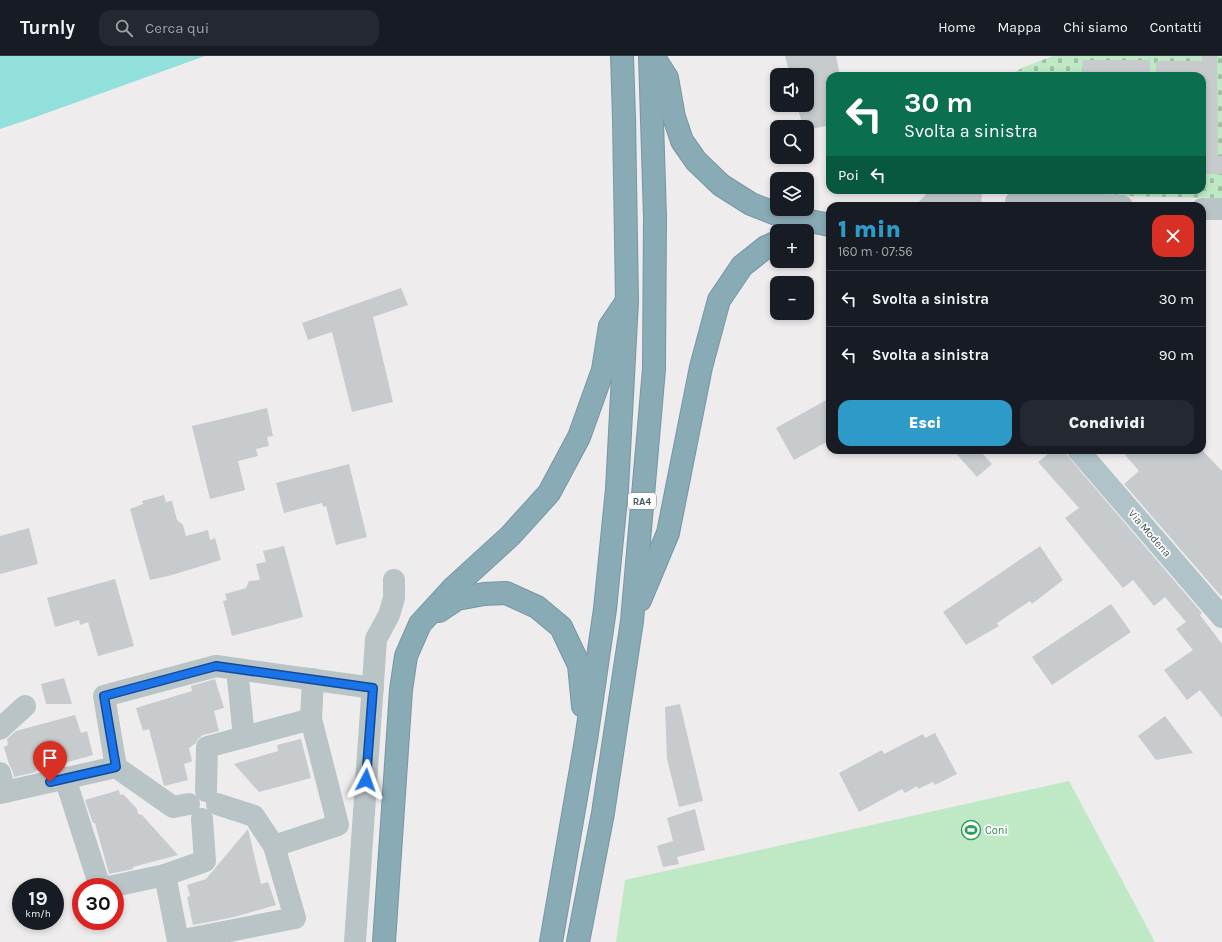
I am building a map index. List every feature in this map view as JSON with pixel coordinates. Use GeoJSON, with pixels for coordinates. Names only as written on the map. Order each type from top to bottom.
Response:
{"type":"FeatureCollection","features":[{"type":"Feature","properties":{"kind":"highway","name":"RA4"},"geometry":{"type":"LineString","coordinates":[[551,942],[586,740],[605,610],[617,489],[627,301],[622,56]]}},
{"type":"Feature","properties":{"kind":"highway","name":"RA4"},"geometry":{"type":"LineString","coordinates":[[578,942],[603,813],[632,621],[654,369],[655,216],[650,56]]}},
{"type":"Feature","properties":{"kind":"highway"},"geometry":{"type":"LineString","coordinates":[[653,56],[667,78],[674,117],[682,140],[696,161],[721,185],[752,204],[779,216],[826,224]]}},
{"type":"Feature","properties":{"kind":"highway"},"geometry":{"type":"LineString","coordinates":[[814,232],[826,230]]}},
{"type":"Feature","properties":{"kind":"highway"},"geometry":{"type":"LineString","coordinates":[[632,621],[668,533],[700,367],[719,300],[742,266],[770,245]]}},
{"type":"Feature","properties":{"kind":"highway"},"geometry":{"type":"LineString","coordinates":[[384,942],[401,690],[406,656],[420,624],[453,588],[510,536],[548,493],[579,437],[602,370],[610,326],[627,301]]}},
{"type":"Feature","properties":{"kind":"highway"},"geometry":{"type":"LineString","coordinates":[[420,624],[458,599],[484,594],[506,593],[537,607],[561,627],[579,666],[586,740]]}},
{"type":"Feature","properties":{"kind":"main road","name":"Via Modena"},"geometry":{"type":"LineString","coordinates":[[1081,454],[1222,617]]}},
{"type":"Feature","properties":{"kind":"street"},"geometry":{"type":"LineString","coordinates":[[1206,209],[1222,209]]}},
{"type":"Feature","properties":{"kind":"street"},"geometry":{"type":"LineString","coordinates":[[355,942],[376,639],[389,615],[394,598],[394,580]]}},
{"type":"Feature","properties":{"kind":"street"},"geometry":{"type":"LineString","coordinates":[[165,875],[178,941],[295,918],[274,846],[254,816],[204,805],[173,807],[116,767],[104,696],[216,666],[373,688]]}},
{"type":"Feature","properties":{"kind":"street"},"geometry":{"type":"LineString","coordinates":[[237,670],[244,737]]}},
{"type":"Feature","properties":{"kind":"street"},"geometry":{"type":"LineString","coordinates":[[274,846],[338,825],[311,719],[313,680]]}},
{"type":"Feature","properties":{"kind":"street"},"geometry":{"type":"LineString","coordinates":[[0,729],[25,706]]}},
{"type":"Feature","properties":{"kind":"street"},"geometry":{"type":"LineString","coordinates":[[124,884],[165,875],[205,861],[204,805],[207,747],[311,719]]}},
{"type":"Feature","properties":{"kind":"street"},"geometry":{"type":"LineString","coordinates":[[2,786],[65,778],[116,767]]}},
{"type":"Feature","properties":{"kind":"street"},"geometry":{"type":"LineString","coordinates":[[65,778],[97,878]]}},
{"type":"Feature","properties":{"kind":"green space"},"geometry":{"type":"Polygon","coordinates":[[[1053,56],[1222,56],[1222,198],[1077,195],[1206,194],[1206,72],[1015,72],[1053,56]]]}},
{"type":"Feature","properties":{"kind":"green space","name":"Coni"},"geometry":{"type":"Polygon","coordinates":[[[1069,781],[1155,942],[616,942],[625,880],[1069,781]]]}},
{"type":"Feature","properties":{"kind":"water"},"geometry":{"type":"Polygon","coordinates":[[[0,56],[205,56],[0,129],[0,56]]]}},
{"type":"Feature","properties":{"kind":"building"},"geometry":{"type":"Polygon","coordinates":[[[785,56],[836,56],[839,72],[826,72],[826,126],[814,128],[814,120],[801,120],[799,112],[814,112],[814,68],[788,68],[785,56]]]}},
{"type":"Feature","properties":{"kind":"building"},"geometry":{"type":"Polygon","coordinates":[[[1202,56],[1217,56],[1218,156],[1222,156],[1222,174],[1206,174],[1206,72],[1156,72],[1156,61],[1202,61],[1202,56]]]}},
{"type":"Feature","properties":{"kind":"building"},"geometry":{"type":"Polygon","coordinates":[[[1083,60],[1150,60],[1150,72],[1082,72],[1083,60]]]}},
{"type":"Feature","properties":{"kind":"building"},"geometry":{"type":"Polygon","coordinates":[[[926,194],[982,194],[981,202],[919,202],[926,194]]]}},
{"type":"Feature","properties":{"kind":"building"},"geometry":{"type":"Polygon","coordinates":[[[401,288],[408,305],[373,317],[393,402],[352,412],[332,332],[308,340],[302,323],[401,288]]]}},
{"type":"Feature","properties":{"kind":"building"},"geometry":{"type":"Polygon","coordinates":[[[826,400],[826,442],[794,460],[776,428],[826,400]]]}},
{"type":"Feature","properties":{"kind":"building"},"geometry":{"type":"Polygon","coordinates":[[[267,408],[273,436],[267,437],[269,446],[256,449],[258,456],[238,461],[245,490],[210,499],[192,426],[267,408]]]}},
{"type":"Feature","properties":{"kind":"building"},"geometry":{"type":"Polygon","coordinates":[[[957,454],[983,454],[992,464],[977,477],[957,454]]]}},
{"type":"Feature","properties":{"kind":"building"},"geometry":{"type":"Polygon","coordinates":[[[1048,454],[1066,454],[1202,613],[1200,615],[1222,644],[1222,718],[1200,690],[1187,700],[1164,670],[1193,650],[1176,629],[1186,622],[1165,597],[1154,606],[1133,580],[1123,588],[1065,518],[1079,508],[1038,462],[1048,454]]]}},
{"type":"Feature","properties":{"kind":"building"},"geometry":{"type":"Polygon","coordinates":[[[1124,454],[1206,454],[1222,471],[1221,596],[1124,484],[1139,471],[1124,454]]]}},
{"type":"Feature","properties":{"kind":"building"},"geometry":{"type":"Polygon","coordinates":[[[349,464],[367,537],[336,545],[326,506],[323,507],[322,503],[284,513],[276,483],[349,464]]]}},
{"type":"Feature","properties":{"kind":"building"},"geometry":{"type":"Polygon","coordinates":[[[164,495],[166,502],[172,501],[177,520],[183,525],[186,536],[208,530],[210,540],[215,538],[221,560],[150,580],[130,509],[143,504],[142,501],[164,495]]]}},
{"type":"Feature","properties":{"kind":"building"},"geometry":{"type":"Polygon","coordinates":[[[29,528],[38,564],[0,574],[0,536],[29,528]]]}},
{"type":"Feature","properties":{"kind":"building"},"geometry":{"type":"Polygon","coordinates":[[[284,546],[303,617],[232,636],[223,601],[227,600],[225,594],[246,588],[249,581],[260,580],[256,564],[266,562],[263,551],[284,546]]]}},
{"type":"Feature","properties":{"kind":"building"},"geometry":{"type":"Polygon","coordinates":[[[1040,546],[1063,580],[1032,604],[1030,601],[997,623],[999,626],[966,645],[943,612],[1040,546]]]}},
{"type":"Feature","properties":{"kind":"building"},"geometry":{"type":"Polygon","coordinates":[[[115,579],[134,646],[98,656],[88,622],[80,625],[79,620],[55,627],[47,598],[115,579]]]}},
{"type":"Feature","properties":{"kind":"building"},"geometry":{"type":"Polygon","coordinates":[[[1111,604],[1131,632],[1052,685],[1032,657],[1111,604]]]}},
{"type":"Feature","properties":{"kind":"building"},"geometry":{"type":"Polygon","coordinates":[[[64,678],[72,704],[46,704],[41,684],[64,678]]]}},
{"type":"Feature","properties":{"kind":"building"},"geometry":{"type":"Polygon","coordinates":[[[215,679],[224,708],[214,711],[219,731],[203,735],[189,748],[192,761],[184,764],[188,780],[164,786],[149,729],[143,731],[136,708],[192,691],[191,686],[215,679]]]}},
{"type":"Feature","properties":{"kind":"building"},"geometry":{"type":"Polygon","coordinates":[[[680,704],[703,801],[679,807],[667,759],[665,707],[680,704]]]}},
{"type":"Feature","properties":{"kind":"building"},"geometry":{"type":"Polygon","coordinates":[[[75,715],[81,733],[87,731],[93,755],[14,777],[4,747],[8,745],[7,739],[16,731],[75,715]]]}},
{"type":"Feature","properties":{"kind":"building"},"geometry":{"type":"Polygon","coordinates":[[[1165,716],[1193,753],[1156,760],[1138,736],[1165,716]]]}},
{"type":"Feature","properties":{"kind":"building"},"geometry":{"type":"Polygon","coordinates":[[[935,733],[957,774],[935,785],[933,782],[918,789],[917,786],[905,793],[902,789],[859,812],[839,773],[882,750],[884,754],[923,734],[925,738],[935,733]]]}},
{"type":"Feature","properties":{"kind":"building"},"geometry":{"type":"Polygon","coordinates":[[[301,739],[311,778],[259,792],[234,764],[278,751],[277,745],[301,739]]]}},
{"type":"Feature","properties":{"kind":"building"},"geometry":{"type":"Polygon","coordinates":[[[119,790],[120,795],[123,794],[137,809],[138,814],[142,815],[178,855],[133,867],[133,869],[109,874],[95,823],[93,823],[85,800],[119,790]]]}},
{"type":"Feature","properties":{"kind":"building"},"geometry":{"type":"Polygon","coordinates":[[[695,809],[705,850],[677,857],[679,864],[663,867],[657,846],[673,841],[667,818],[695,809]]]}},
{"type":"Feature","properties":{"kind":"building"},"geometry":{"type":"Polygon","coordinates":[[[248,829],[261,884],[268,882],[276,905],[234,917],[193,925],[187,897],[190,896],[187,885],[206,879],[248,829]]]}},
{"type":"Feature","properties":{"kind":"place","name":"Coni"},"geometry":{"type":"Point","coordinates":[971,830]}},
{"type":"Feature","properties":{"kind":"route"},"geometry":{"type":"LineString","coordinates":[[50,782],[116,767],[104,696],[216,666],[373,688],[366,780]]}}]}
